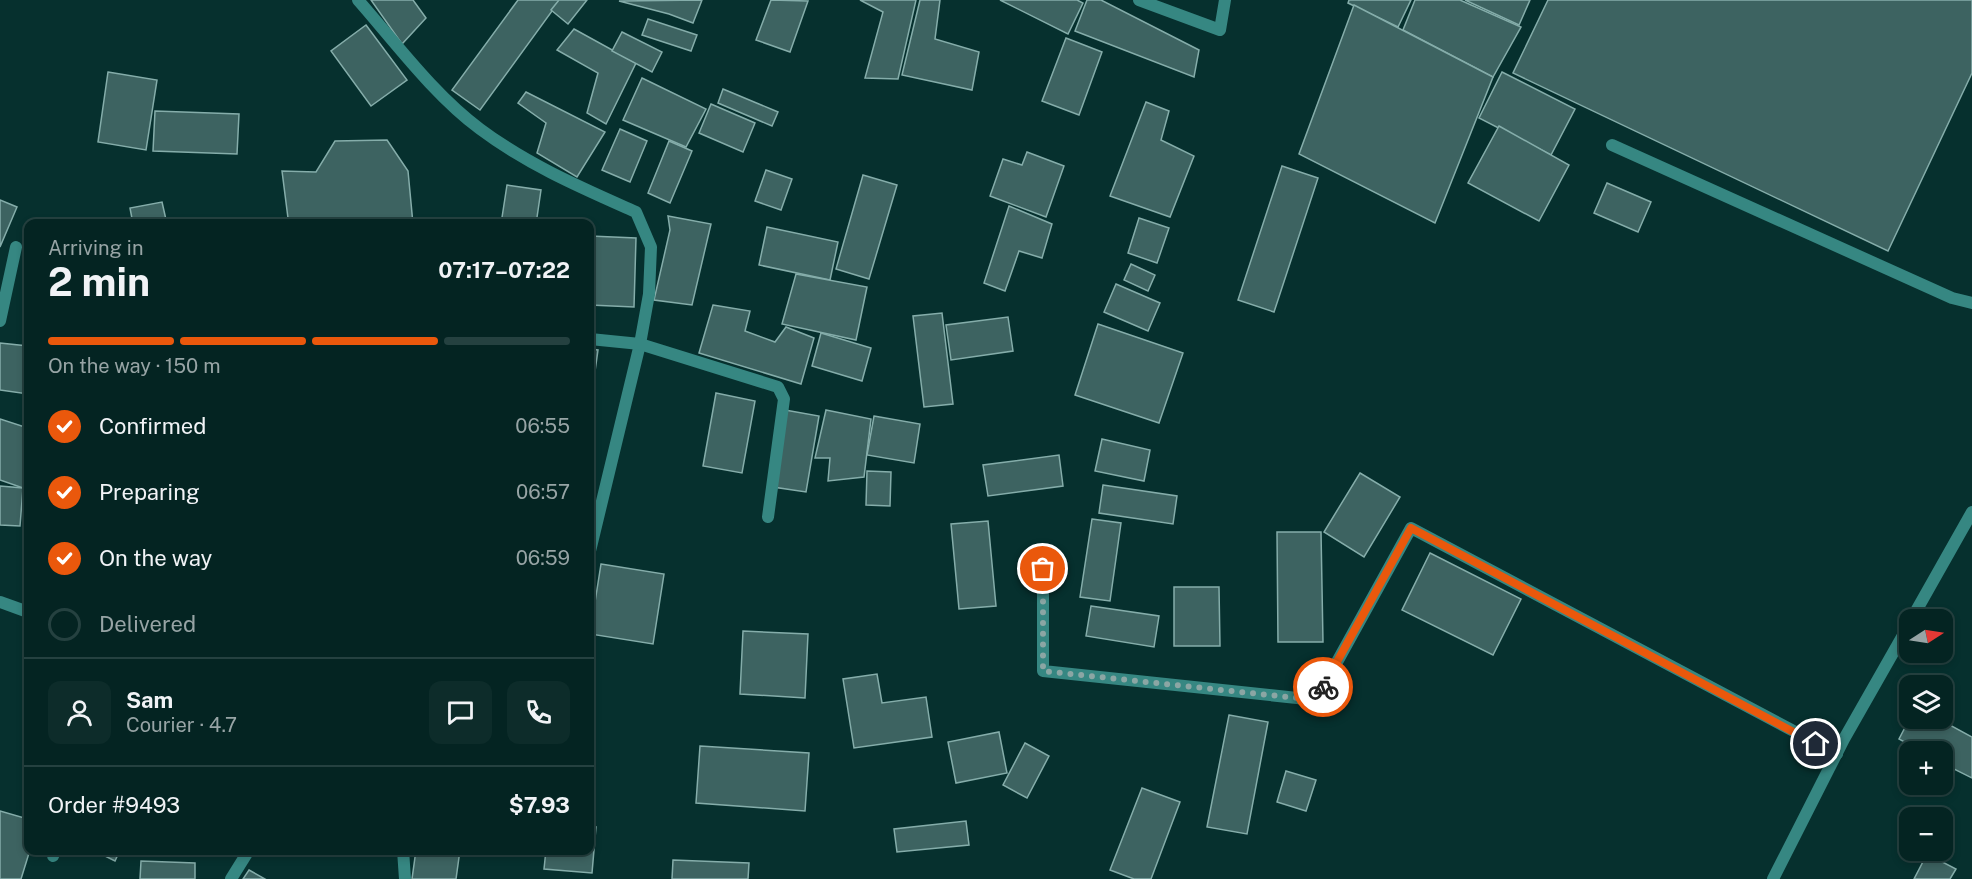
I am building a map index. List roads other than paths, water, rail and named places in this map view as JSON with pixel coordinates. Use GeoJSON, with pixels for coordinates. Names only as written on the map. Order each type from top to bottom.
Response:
{"type":"FeatureCollection","features":[{"type":"Feature","properties":{"kind":"street"},"geometry":{"type":"LineString","coordinates":[[358,0],[453,106],[479,129],[537,167],[636,212],[651,247],[649,294],[640,344],[594,534]]}},
{"type":"Feature","properties":{"kind":"street"},"geometry":{"type":"LineString","coordinates":[[1139,0],[1220,30],[1225,0]]}},
{"type":"Feature","properties":{"kind":"street"},"geometry":{"type":"LineString","coordinates":[[1612,146],[1952,298],[1972,303]]}},
{"type":"Feature","properties":{"kind":"street"},"geometry":{"type":"LineString","coordinates":[[0,321],[16,247]]}},
{"type":"Feature","properties":{"kind":"street"},"geometry":{"type":"LineString","coordinates":[[594,339],[640,344],[778,387],[784,399],[768,517]]}},
{"type":"Feature","properties":{"kind":"street"},"geometry":{"type":"LineString","coordinates":[[1917,609],[1972,512]]}},
{"type":"Feature","properties":{"kind":"street"},"geometry":{"type":"LineString","coordinates":[[1043,569],[1043,671],[1316,700],[1411,528],[1837,754]]}},
{"type":"Feature","properties":{"kind":"street"},"geometry":{"type":"LineString","coordinates":[[0,602],[24,611]]}},
{"type":"Feature","properties":{"kind":"street"},"geometry":{"type":"LineString","coordinates":[[1773,879],[1837,754],[1899,641]]}},
{"type":"Feature","properties":{"kind":"street"},"geometry":{"type":"LineString","coordinates":[[231,879],[246,855]]}},
{"type":"Feature","properties":{"kind":"street"},"geometry":{"type":"LineString","coordinates":[[404,855],[405,879]]}}]}
